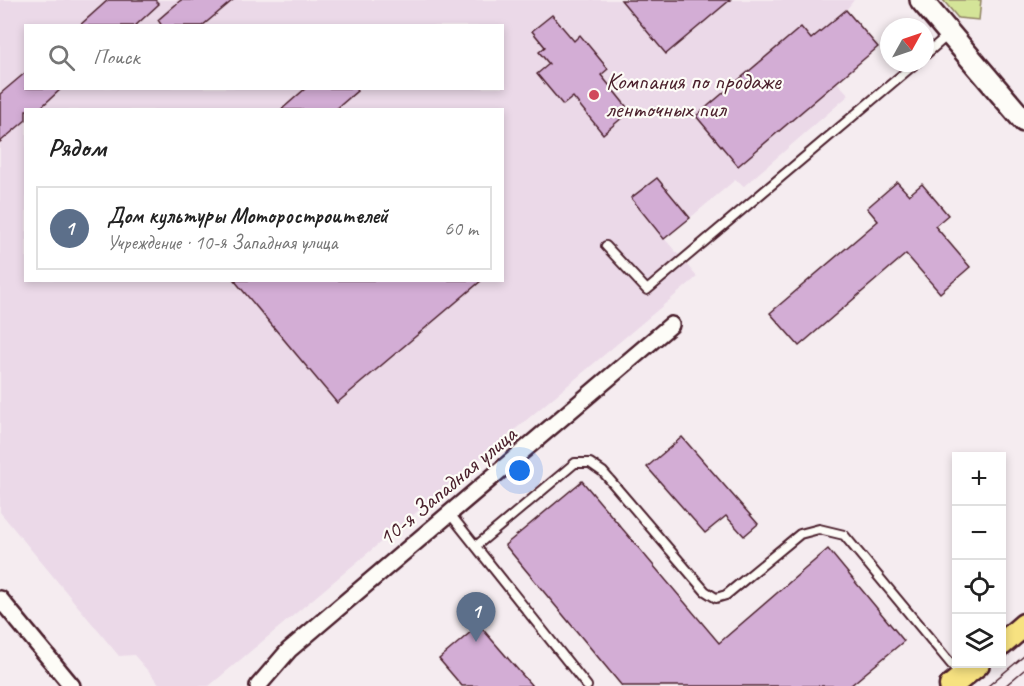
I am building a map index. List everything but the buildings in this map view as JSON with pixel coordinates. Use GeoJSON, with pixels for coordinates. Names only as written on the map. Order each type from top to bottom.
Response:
{"type":"FeatureCollection","features":[{"type":"Feature","properties":{"kind":"main road"},"geometry":{"type":"LineString","coordinates":[[1006,641],[1024,625]]}},
{"type":"Feature","properties":{"kind":"street"},"geometry":{"type":"LineString","coordinates":[[921,0],[1024,121]]}},
{"type":"Feature","properties":{"kind":"street","name":"10-я Западная улица"},"geometry":{"type":"LineString","coordinates":[[258,686],[289,650],[670,325]]}},
{"type":"Feature","properties":{"kind":"street"},"geometry":{"type":"LineString","coordinates":[[0,599],[72,686]]}},
{"type":"Feature","properties":{"kind":"lane"},"geometry":{"type":"LineString","coordinates":[[934,47],[951,33]]}},
{"type":"Feature","properties":{"kind":"lane"},"geometry":{"type":"LineString","coordinates":[[606,246],[647,290],[905,72]]}},
{"type":"Feature","properties":{"kind":"lane"},"geometry":{"type":"LineString","coordinates":[[476,546],[574,463],[590,464],[603,472],[705,591],[716,598],[726,595],[800,534],[819,529],[844,535],[964,675]]}},
{"type":"Feature","properties":{"kind":"lane"},"geometry":{"type":"LineString","coordinates":[[450,514],[587,686]]}},
{"type":"Feature","properties":{"kind":"shaded area"},"geometry":{"type":"Polygon","coordinates":[[[0,0],[854,0],[846,10],[878,47],[837,82],[849,95],[744,186],[735,180],[665,239],[697,277],[209,686],[161,686],[134,655],[119,656],[0,512],[0,0]]]}},
{"type":"Feature","properties":{"kind":"green space"},"geometry":{"type":"Polygon","coordinates":[[[943,0],[981,0],[979,20],[958,18],[943,0]]]}},
{"type":"Feature","properties":{"kind":"tram line"},"geometry":{"type":"LineString","coordinates":[[988,686],[1024,656]]}},
{"type":"Feature","properties":{"kind":"tram line"},"geometry":{"type":"LineString","coordinates":[[1005,686],[1024,670]]}},
{"type":"Feature","properties":{"kind":"place","name":"Компания по продаже ленточных пил"},"geometry":{"type":"Point","coordinates":[594,95]}},
{"type":"Feature","properties":{"kind":"place","name":"Дом культуры Моторостроителей"},"geometry":{"type":"Point","coordinates":[476,642]}}]}
